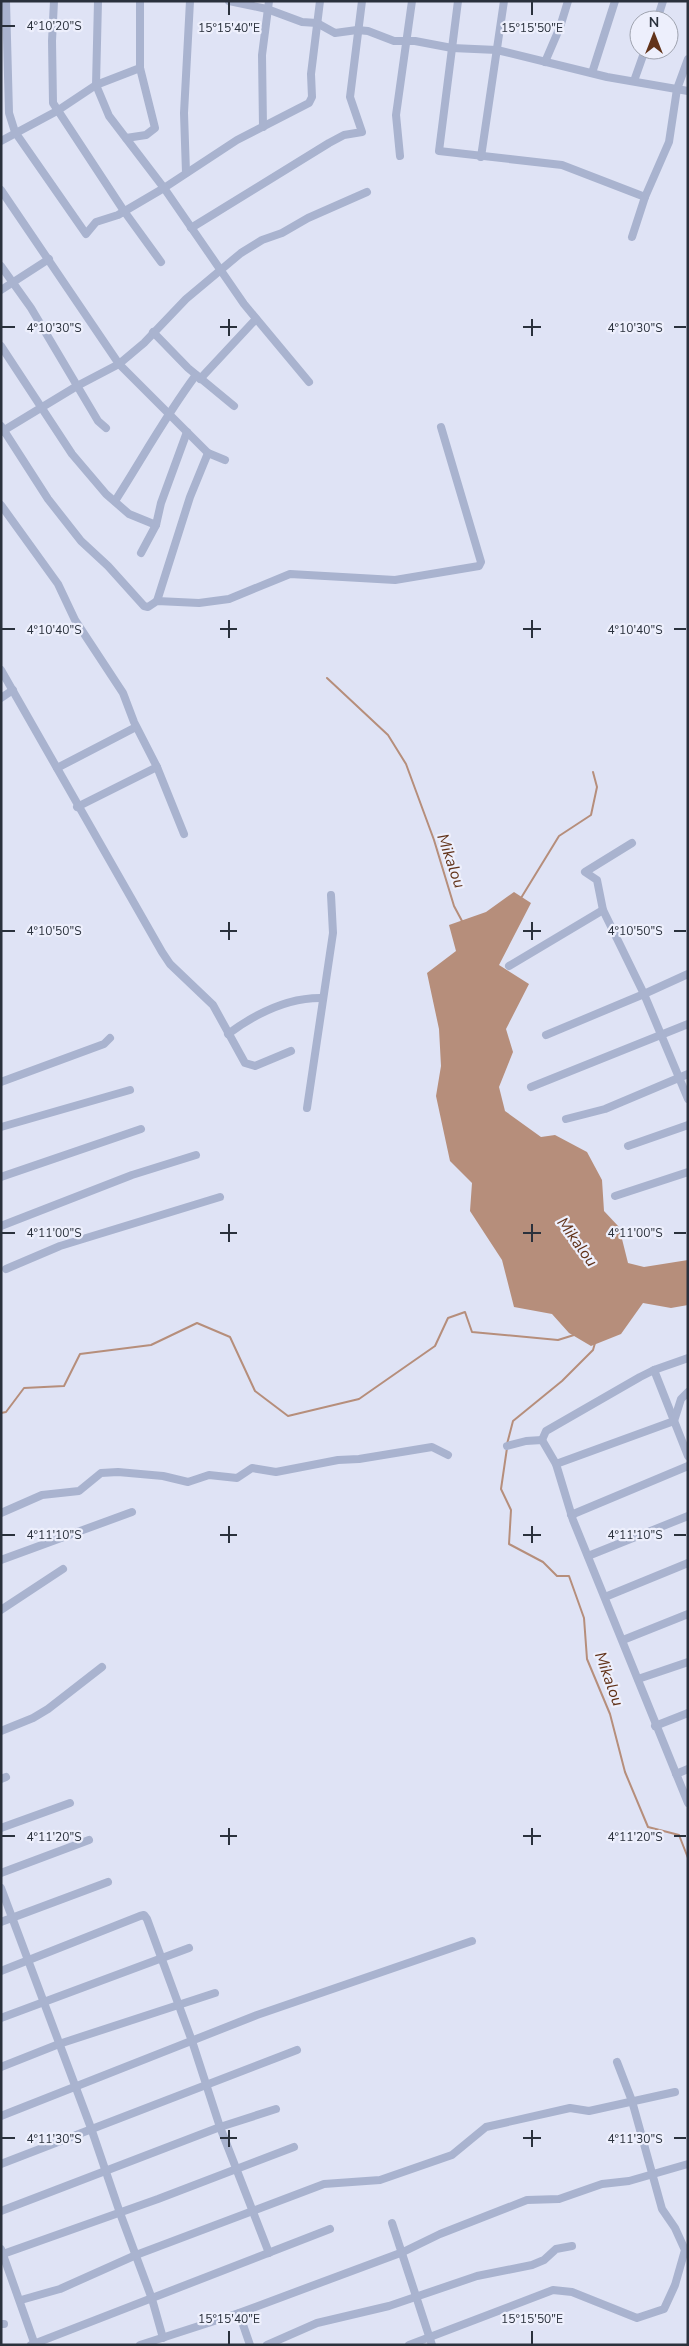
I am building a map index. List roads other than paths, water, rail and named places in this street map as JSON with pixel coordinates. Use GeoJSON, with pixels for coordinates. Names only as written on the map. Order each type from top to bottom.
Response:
{"type":"FeatureCollection","features":[{"type":"Feature","properties":{"kind":"street"},"geometry":{"type":"LineString","coordinates":[[6,1],[9,113],[15,132],[86,234],[96,222],[124,211],[164,188],[237,140],[306,106],[311,101],[316,23],[320,1]]}},
{"type":"Feature","properties":{"kind":"street"},"geometry":{"type":"LineString","coordinates":[[54,1],[51,94],[57,110],[160,262]]}},
{"type":"Feature","properties":{"kind":"street"},"geometry":{"type":"LineString","coordinates":[[98,1],[96,85],[109,116],[164,188],[219,270],[256,319],[309,382]]}},
{"type":"Feature","properties":{"kind":"street"},"geometry":{"type":"LineString","coordinates":[[126,138],[146,135],[155,128],[140,68],[140,1]]}},
{"type":"Feature","properties":{"kind":"street"},"geometry":{"type":"LineString","coordinates":[[186,173],[184,113],[190,1]]}},
{"type":"Feature","properties":{"kind":"street"},"geometry":{"type":"LineString","coordinates":[[229,1],[268,5],[302,22],[316,23],[335,33],[357,30],[368,31],[394,41],[426,42],[452,48],[497,50],[592,73],[688,91]]}},
{"type":"Feature","properties":{"kind":"street"},"geometry":{"type":"LineString","coordinates":[[191,228],[329,143],[344,135],[362,132],[350,97],[362,1]]}},
{"type":"Feature","properties":{"kind":"street"},"geometry":{"type":"LineString","coordinates":[[400,156],[396,115],[412,1]]}},
{"type":"Feature","properties":{"kind":"street"},"geometry":{"type":"LineString","coordinates":[[458,1],[438,148],[441,152],[562,165],[645,198]]}},
{"type":"Feature","properties":{"kind":"street"},"geometry":{"type":"LineString","coordinates":[[481,157],[504,1]]}},
{"type":"Feature","properties":{"kind":"street"},"geometry":{"type":"LineString","coordinates":[[545,62],[560,27],[568,1]]}},
{"type":"Feature","properties":{"kind":"street"},"geometry":{"type":"LineString","coordinates":[[592,73],[615,1]]}},
{"type":"Feature","properties":{"kind":"street"},"geometry":{"type":"LineString","coordinates":[[263,128],[262,56],[268,5]]}},
{"type":"Feature","properties":{"kind":"street"},"geometry":{"type":"LineString","coordinates":[[632,237],[645,198],[669,142],[677,89],[688,59]]}},
{"type":"Feature","properties":{"kind":"street"},"geometry":{"type":"LineString","coordinates":[[634,81],[641,60]]}},
{"type":"Feature","properties":{"kind":"street"},"geometry":{"type":"LineString","coordinates":[[1,141],[57,110],[96,85],[140,68]]}},
{"type":"Feature","properties":{"kind":"street"},"geometry":{"type":"LineString","coordinates":[[1,190],[118,364],[208,453],[225,460]]}},
{"type":"Feature","properties":{"kind":"street"},"geometry":{"type":"LineString","coordinates":[[368,192],[308,218],[282,233],[262,240],[219,270],[153,332],[144,343],[118,364],[2,429],[48,499],[81,541],[144,606],[148,607],[158,601],[200,603],[230,599],[290,574],[394,580],[478,566],[481,562],[441,427]]}},
{"type":"Feature","properties":{"kind":"street"},"geometry":{"type":"LineString","coordinates":[[1,290],[49,259]]}},
{"type":"Feature","properties":{"kind":"street"},"geometry":{"type":"LineString","coordinates":[[1,266],[13,282],[98,421],[106,428]]}},
{"type":"Feature","properties":{"kind":"street"},"geometry":{"type":"LineString","coordinates":[[115,502],[167,414],[198,377],[256,319]]}},
{"type":"Feature","properties":{"kind":"street"},"geometry":{"type":"LineString","coordinates":[[153,332],[198,377],[234,406]]}},
{"type":"Feature","properties":{"kind":"street"},"geometry":{"type":"LineString","coordinates":[[1,346],[72,454],[115,502],[129,514],[156,525]]}},
{"type":"Feature","properties":{"kind":"street"},"geometry":{"type":"LineString","coordinates":[[141,553],[156,525],[161,503],[188,432]]}},
{"type":"Feature","properties":{"kind":"street"},"geometry":{"type":"LineString","coordinates":[[158,601],[190,497],[208,453]]}},
{"type":"Feature","properties":{"kind":"street"},"geometry":{"type":"LineString","coordinates":[[1,505],[58,584],[75,620],[123,693],[136,727],[157,767],[184,834]]}},
{"type":"Feature","properties":{"kind":"street"},"geometry":{"type":"LineString","coordinates":[[1,670],[14,690],[77,807],[131,895],[170,964],[213,1005],[228,1034],[249,1066],[255,1066],[291,1051]]}},
{"type":"Feature","properties":{"kind":"street"},"geometry":{"type":"LineString","coordinates":[[1,698],[14,690]]}},
{"type":"Feature","properties":{"kind":"street"},"geometry":{"type":"LineString","coordinates":[[57,768],[136,727]]}},
{"type":"Feature","properties":{"kind":"street"},"geometry":{"type":"LineString","coordinates":[[77,807],[157,767]]}},
{"type":"Feature","properties":{"kind":"street"},"geometry":{"type":"LineString","coordinates":[[632,843],[585,872],[597,880],[604,910],[644,994],[688,1099]]}},
{"type":"Feature","properties":{"kind":"street"},"geometry":{"type":"LineString","coordinates":[[307,1108],[333,933],[332,896]]}},
{"type":"Feature","properties":{"kind":"street"},"geometry":{"type":"LineString","coordinates":[[509,966],[604,910]]}},
{"type":"Feature","properties":{"kind":"street"},"geometry":{"type":"LineString","coordinates":[[546,1035],[688,974]]}},
{"type":"Feature","properties":{"kind":"street"},"geometry":{"type":"LineString","coordinates":[[228,1034],[244,1022],[270,1010],[308,998],[323,998]]}},
{"type":"Feature","properties":{"kind":"street"},"geometry":{"type":"LineString","coordinates":[[531,1087],[661,1037],[688,1024]]}},
{"type":"Feature","properties":{"kind":"street"},"geometry":{"type":"LineString","coordinates":[[1,1082],[104,1044],[110,1038]]}},
{"type":"Feature","properties":{"kind":"street"},"geometry":{"type":"LineString","coordinates":[[566,1119],[604,1109],[688,1074]]}},
{"type":"Feature","properties":{"kind":"street"},"geometry":{"type":"LineString","coordinates":[[1,1127],[130,1090]]}},
{"type":"Feature","properties":{"kind":"street"},"geometry":{"type":"LineString","coordinates":[[628,1146],[688,1125]]}},
{"type":"Feature","properties":{"kind":"street"},"geometry":{"type":"LineString","coordinates":[[1,1176],[142,1129]]}},
{"type":"Feature","properties":{"kind":"street"},"geometry":{"type":"LineString","coordinates":[[1,1226],[132,1175],[196,1155]]}},
{"type":"Feature","properties":{"kind":"street"},"geometry":{"type":"LineString","coordinates":[[615,1196],[688,1172]]}},
{"type":"Feature","properties":{"kind":"street"},"geometry":{"type":"LineString","coordinates":[[6,1269],[60,1246],[220,1197]]}},
{"type":"Feature","properties":{"kind":"street"},"geometry":{"type":"LineString","coordinates":[[542,1440],[546,1431],[654,1370],[688,1358]]}},
{"type":"Feature","properties":{"kind":"street"},"geometry":{"type":"LineString","coordinates":[[654,1370],[688,1456]]}},
{"type":"Feature","properties":{"kind":"street"},"geometry":{"type":"LineString","coordinates":[[674,1421],[681,1399],[688,1392]]}},
{"type":"Feature","properties":{"kind":"street"},"geometry":{"type":"LineString","coordinates":[[556,1464],[674,1421]]}},
{"type":"Feature","properties":{"kind":"street"},"geometry":{"type":"LineString","coordinates":[[507,1446],[526,1440],[542,1440]]}},
{"type":"Feature","properties":{"kind":"street"},"geometry":{"type":"LineString","coordinates":[[542,1440],[556,1464],[572,1515],[623,1640],[655,1726],[688,1803]]}},
{"type":"Feature","properties":{"kind":"street"},"geometry":{"type":"LineString","coordinates":[[1,1513],[42,1495],[79,1491],[101,1473],[118,1472],[163,1476],[188,1482],[209,1475],[237,1478],[252,1468],[276,1472],[338,1460],[359,1459],[432,1447],[448,1455]]}},
{"type":"Feature","properties":{"kind":"street"},"geometry":{"type":"LineString","coordinates":[[572,1515],[688,1466]]}},
{"type":"Feature","properties":{"kind":"street"},"geometry":{"type":"LineString","coordinates":[[1,1560],[132,1512]]}},
{"type":"Feature","properties":{"kind":"street"},"geometry":{"type":"LineString","coordinates":[[588,1556],[688,1516]]}},
{"type":"Feature","properties":{"kind":"street"},"geometry":{"type":"LineString","coordinates":[[605,1597],[688,1563]]}},
{"type":"Feature","properties":{"kind":"street"},"geometry":{"type":"LineString","coordinates":[[1,1610],[63,1568]]}},
{"type":"Feature","properties":{"kind":"street"},"geometry":{"type":"LineString","coordinates":[[623,1640],[688,1614]]}},
{"type":"Feature","properties":{"kind":"street"},"geometry":{"type":"LineString","coordinates":[[638,1680],[688,1662]]}},
{"type":"Feature","properties":{"kind":"street"},"geometry":{"type":"LineString","coordinates":[[1,1731],[33,1718],[48,1709],[102,1667]]}},
{"type":"Feature","properties":{"kind":"street"},"geometry":{"type":"LineString","coordinates":[[655,1726],[688,1713]]}},
{"type":"Feature","properties":{"kind":"street"},"geometry":{"type":"LineString","coordinates":[[676,1774],[688,1769]]}},
{"type":"Feature","properties":{"kind":"street"},"geometry":{"type":"LineString","coordinates":[[1,1828],[70,1804]]}},
{"type":"Feature","properties":{"kind":"street"},"geometry":{"type":"LineString","coordinates":[[1,1873],[89,1840]]}},
{"type":"Feature","properties":{"kind":"street"},"geometry":{"type":"LineString","coordinates":[[1,1922],[108,1882]]}},
{"type":"Feature","properties":{"kind":"street"},"geometry":{"type":"LineString","coordinates":[[1,1888],[91,2128],[152,2299],[163,2338]]}},
{"type":"Feature","properties":{"kind":"street"},"geometry":{"type":"LineString","coordinates":[[1,1971],[144,1915],[147,1918],[192,2040],[220,2127],[269,2253]]}},
{"type":"Feature","properties":{"kind":"street"},"geometry":{"type":"LineString","coordinates":[[1,2116],[192,2040],[472,1941]]}},
{"type":"Feature","properties":{"kind":"street"},"geometry":{"type":"LineString","coordinates":[[1,2018],[189,1948]]}},
{"type":"Feature","properties":{"kind":"street"},"geometry":{"type":"LineString","coordinates":[[1,2067],[59,2044],[215,1993]]}},
{"type":"Feature","properties":{"kind":"street"},"geometry":{"type":"LineString","coordinates":[[1,2164],[297,2050]]}},
{"type":"Feature","properties":{"kind":"street"},"geometry":{"type":"LineString","coordinates":[[409,2345],[431,2341],[553,2290],[572,2292],[637,2318],[664,2309],[675,2285],[685,2250],[675,2228],[662,2210],[632,2101],[616,2062]]}},
{"type":"Feature","properties":{"kind":"street"},"geometry":{"type":"LineString","coordinates":[[21,2300],[60,2289],[136,2256],[324,2184],[380,2180],[452,2155],[486,2127],[570,2108],[589,2112],[675,2092]]}},
{"type":"Feature","properties":{"kind":"street"},"geometry":{"type":"LineString","coordinates":[[1,2211],[220,2127],[276,2109]]}},
{"type":"Feature","properties":{"kind":"street"},"geometry":{"type":"LineString","coordinates":[[294,2148],[120,2213],[2,2252],[21,2300],[34,2344],[330,2229]]}},
{"type":"Feature","properties":{"kind":"street"},"geometry":{"type":"LineString","coordinates":[[140,2345],[239,2313],[403,2252],[440,2234],[527,2200],[560,2199],[602,2184],[629,2181],[688,2164]]}},
{"type":"Feature","properties":{"kind":"street"},"geometry":{"type":"LineString","coordinates":[[392,2223],[431,2341]]}},
{"type":"Feature","properties":{"kind":"street"},"geometry":{"type":"LineString","coordinates":[[267,2345],[317,2323],[389,2306],[477,2276],[532,2265],[544,2260],[556,2250],[572,2246]]}},
{"type":"Feature","properties":{"kind":"street"},"geometry":{"type":"LineString","coordinates":[[239,2313],[250,2345]]}},
{"type":"Feature","properties":{"kind":"water"},"geometry":{"type":"Polygon","coordinates":[[[514,892],[531,903],[499,965],[529,984],[506,1029],[513,1052],[499,1087],[505,1111],[541,1137],[555,1135],[587,1152],[602,1180],[604,1211],[619,1227],[628,1263],[644,1267],[688,1260],[688,1305],[671,1308],[643,1303],[621,1334],[591,1346],[569,1333],[552,1314],[514,1307],[502,1260],[470,1211],[472,1183],[450,1161],[436,1096],[441,1066],[439,1029],[427,973],[456,951],[449,925],[486,912],[514,892]]]}},
{"type":"Feature","properties":{"kind":"waterway","name":"Mikalou"},"geometry":{"type":"LineString","coordinates":[[327,678],[388,735],[406,764],[434,840],[454,906],[462,921]]}},
{"type":"Feature","properties":{"kind":"waterway"},"geometry":{"type":"LineString","coordinates":[[521,898],[559,836],[591,815],[597,787],[593,772]]}},
{"type":"Feature","properties":{"kind":"waterway"},"geometry":{"type":"LineString","coordinates":[[1,1413],[6,1412],[24,1388],[64,1386],[80,1354],[151,1345],[197,1323],[230,1337],[255,1391],[288,1416],[359,1399],[435,1346],[448,1318],[465,1312],[472,1332],[558,1340],[574,1335]]}},
{"type":"Feature","properties":{"kind":"waterway","name":"Mikalou"},"geometry":{"type":"LineString","coordinates":[[507,1444],[513,1421],[562,1381],[593,1350],[595,1343]]}},
{"type":"Feature","properties":{"kind":"waterway","name":"Mikalou"},"geometry":{"type":"LineString","coordinates":[[507,1448],[501,1489],[511,1510],[509,1544],[543,1562],[557,1576],[569,1576],[584,1618],[587,1659],[610,1714],[625,1772],[648,1827],[679,1835],[688,1858]]}}]}
